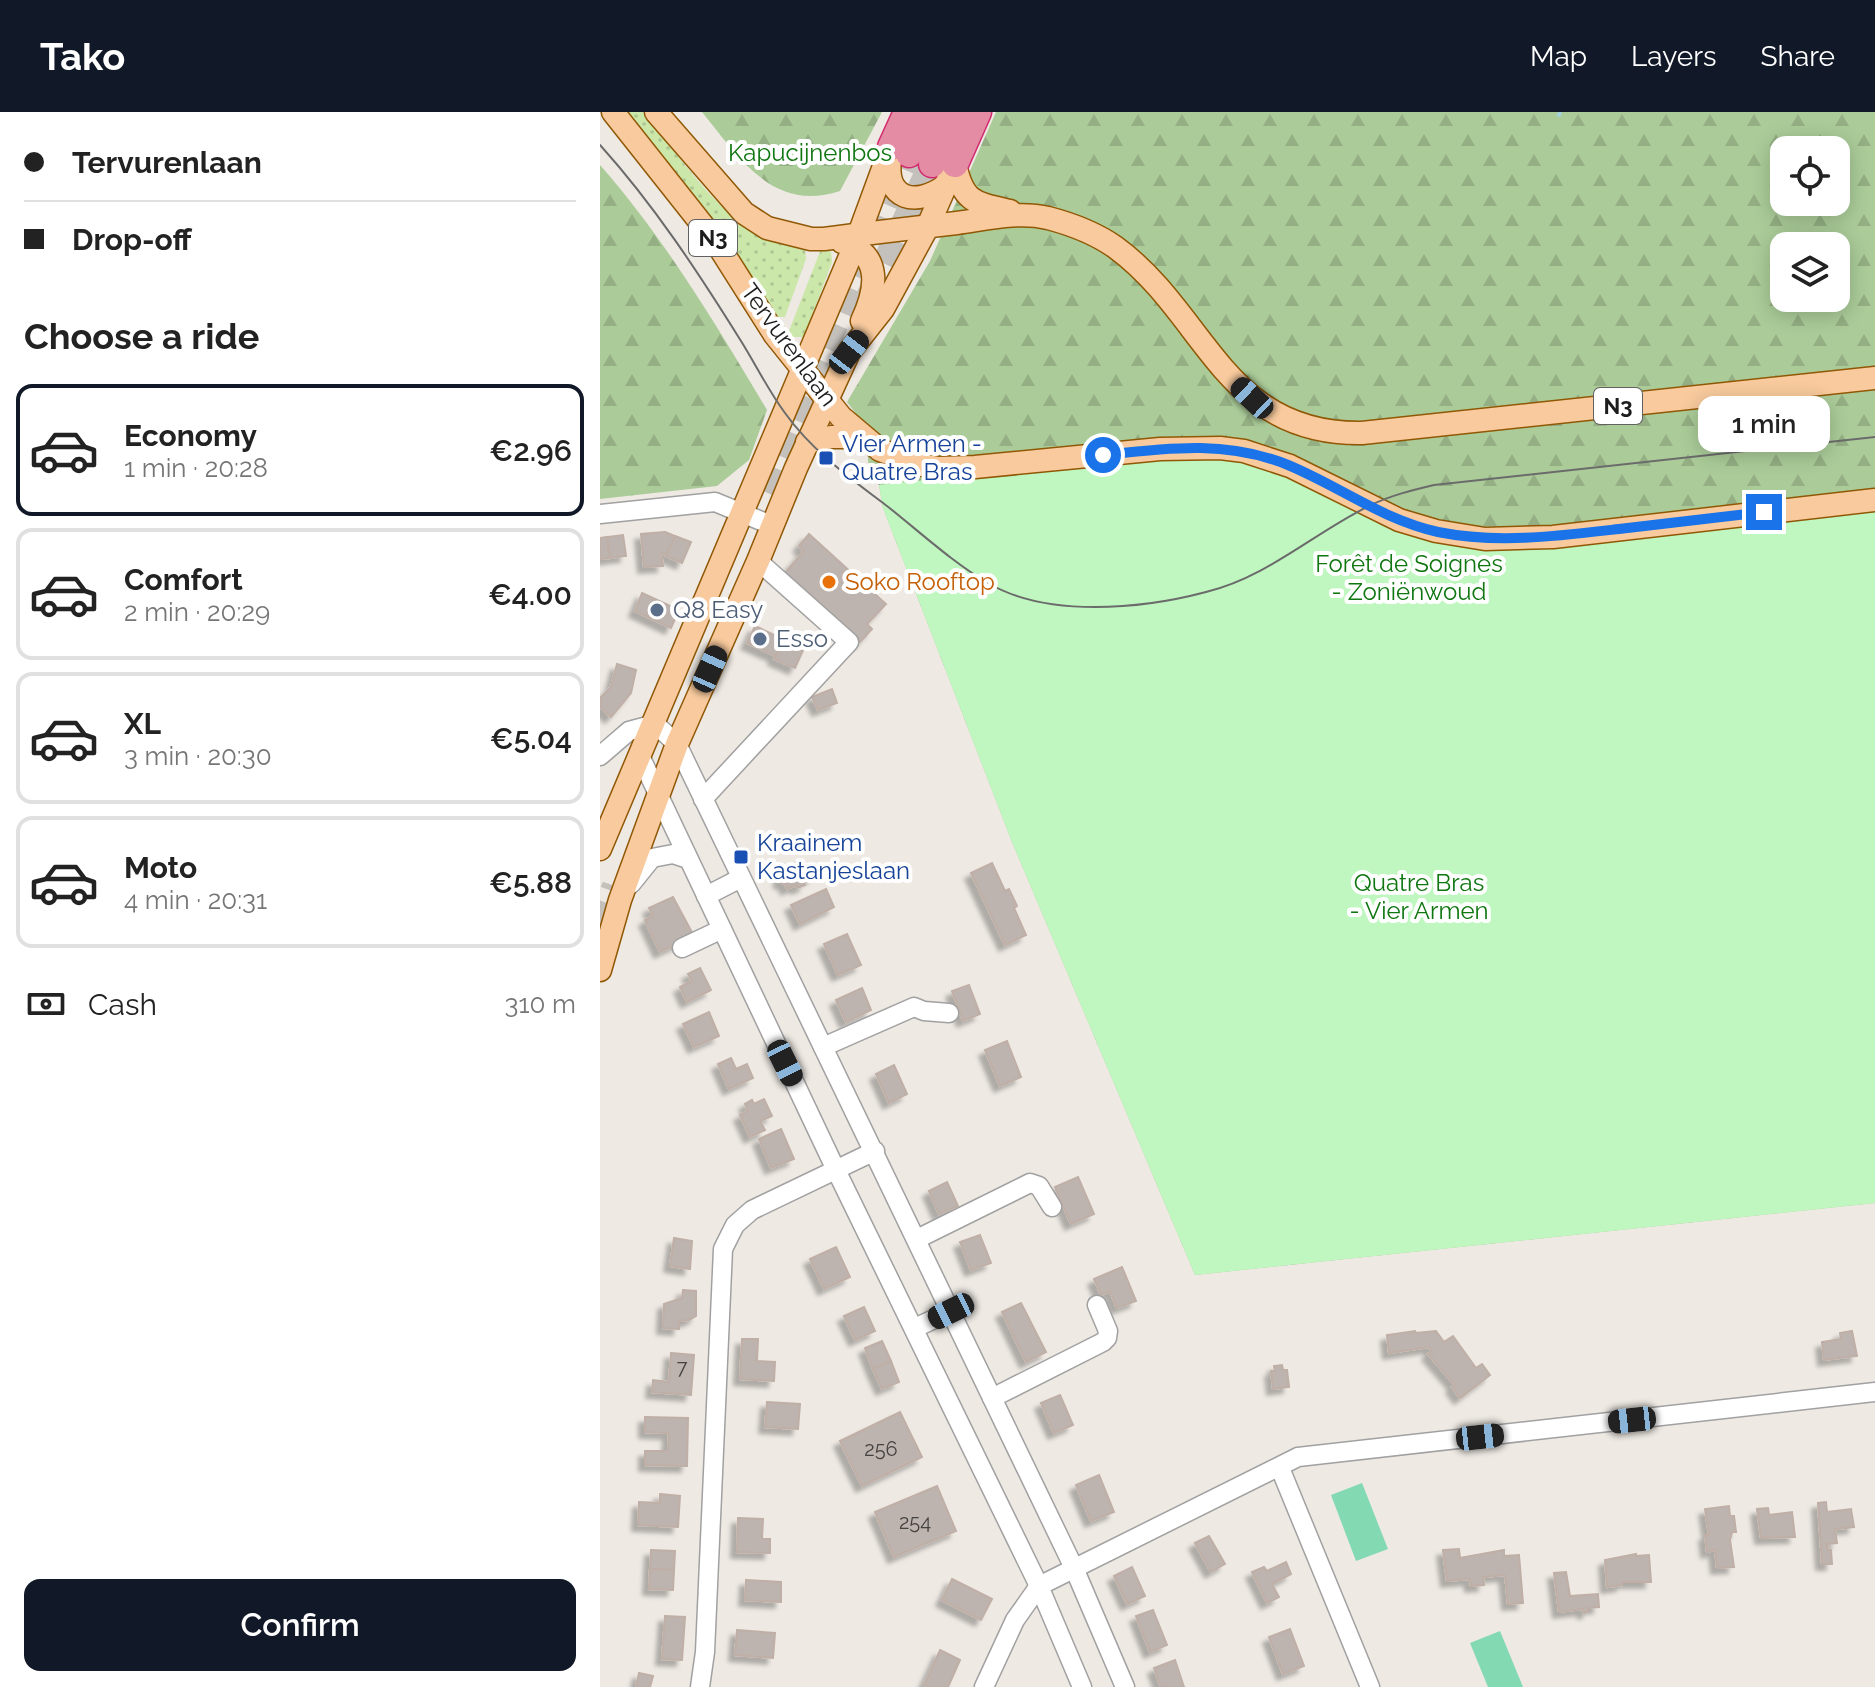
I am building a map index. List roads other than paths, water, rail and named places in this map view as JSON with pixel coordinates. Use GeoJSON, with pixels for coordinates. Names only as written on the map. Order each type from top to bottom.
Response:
{"type":"FeatureCollection","features":[{"type":"Feature","properties":{"kind":"highway"},"geometry":{"type":"LineString","coordinates":[[907,112],[927,163]]}},
{"type":"Feature","properties":{"kind":"highway"},"geometry":{"type":"LineString","coordinates":[[927,163],[928,112]]}},
{"type":"Feature","properties":{"kind":"highway"},"geometry":{"type":"LineString","coordinates":[[927,163],[955,112]]}},
{"type":"Feature","properties":{"kind":"highway"},"geometry":{"type":"LineString","coordinates":[[927,163],[978,112]]}},
{"type":"Feature","properties":{"kind":"main road","name":"Tervurenlaan"},"geometry":{"type":"LineString","coordinates":[[613,112],[716,242],[775,335],[802,371],[862,437],[896,457],[938,468],[1160,449],[1220,448],[1244,451],[1290,466],[1399,520],[1436,531],[1485,539],[1553,537],[1875,500]]}},
{"type":"Feature","properties":{"kind":"main road","name":"N3"},"geometry":{"type":"LineString","coordinates":[[656,112],[750,218],[767,228],[811,239],[857,240],[928,226],[1027,214],[1066,223],[1113,245],[1146,275],[1236,383],[1286,420],[1318,430],[1362,433],[1875,378]]}},
{"type":"Feature","properties":{"kind":"main road"},"geometry":{"type":"LineString","coordinates":[[927,163],[959,183],[968,198],[981,205],[1027,214]]}},
{"type":"Feature","properties":{"kind":"main road"},"geometry":{"type":"LineString","coordinates":[[849,352],[883,309],[928,226],[927,163]]}},
{"type":"Feature","properties":{"kind":"main road"},"geometry":{"type":"LineString","coordinates":[[600,849],[857,240],[927,163]]}},
{"type":"Feature","properties":{"kind":"main road"},"geometry":{"type":"LineString","coordinates":[[600,970],[620,900],[677,744],[807,442],[872,300],[875,285],[872,269],[857,240]]}},
{"type":"Feature","properties":{"kind":"main road"},"geometry":{"type":"LineString","coordinates":[[807,442],[862,437]]}},
{"type":"Feature","properties":{"kind":"street"},"geometry":{"type":"LineString","coordinates":[[600,514],[715,502],[771,525]]}},
{"type":"Feature","properties":{"kind":"street"},"geometry":{"type":"LineString","coordinates":[[703,799],[849,642],[758,561]]}},
{"type":"Feature","properties":{"kind":"street"},"geometry":{"type":"LineString","coordinates":[[600,756],[629,731],[655,724],[677,744],[1074,1568],[1125,1687]]}},
{"type":"Feature","properties":{"kind":"street"},"geometry":{"type":"LineString","coordinates":[[641,758],[836,1170],[1039,1586],[1082,1687]]}},
{"type":"Feature","properties":{"kind":"street"},"geometry":{"type":"LineString","coordinates":[[620,900],[652,858],[673,854],[688,859]]}},
{"type":"Feature","properties":{"kind":"street"},"geometry":{"type":"LineString","coordinates":[[706,896],[741,878]]}},
{"type":"Feature","properties":{"kind":"street"},"geometry":{"type":"LineString","coordinates":[[682,948],[722,929]]}},
{"type":"Feature","properties":{"kind":"street"},"geometry":{"type":"LineString","coordinates":[[823,1047],[914,1007],[949,1013]]}},
{"type":"Feature","properties":{"kind":"street"},"geometry":{"type":"LineString","coordinates":[[700,1687],[707,1623],[723,1249],[735,1225],[752,1210],[875,1151]]}},
{"type":"Feature","properties":{"kind":"street"},"geometry":{"type":"LineString","coordinates":[[917,1239],[1030,1183],[1039,1186],[1052,1207]]}},
{"type":"Feature","properties":{"kind":"street"},"geometry":{"type":"LineString","coordinates":[[992,1398],[1103,1342],[1108,1331],[1097,1305]]}},
{"type":"Feature","properties":{"kind":"street"},"geometry":{"type":"LineString","coordinates":[[915,1328],[951,1311]]}},
{"type":"Feature","properties":{"kind":"street"},"geometry":{"type":"LineString","coordinates":[[984,1687],[1015,1620],[1039,1586],[1298,1457],[1875,1392]]}},
{"type":"Feature","properties":{"kind":"street"},"geometry":{"type":"LineString","coordinates":[[1280,1468],[1370,1687]]}},
{"type":"Feature","properties":{"kind":"tunnel"},"geometry":{"type":"LineString","coordinates":[[763,491],[909,154]]}},
{"type":"Feature","properties":{"kind":"tunnel"},"geometry":{"type":"LineString","coordinates":[[868,299],[932,164]]}},
{"type":"Feature","properties":{"kind":"tunnel"},"geometry":{"type":"LineString","coordinates":[[600,928],[615,886]]}},
{"type":"Feature","properties":{"kind":"tram line"},"geometry":{"type":"LineString","coordinates":[[600,145],[675,240],[779,404],[807,440],[962,566],[988,583],[1038,602],[1066,606],[1124,606],[1206,592],[1271,565],[1371,505],[1434,485],[1875,437]]}},
{"type":"Feature","properties":{"kind":"place","name":"Vier Armen - Quatre Bras"},"geometry":{"type":"Point","coordinates":[826,458]}},
{"type":"Feature","properties":{"kind":"place","name":"Soko Rooftop"},"geometry":{"type":"Point","coordinates":[829,582]}},
{"type":"Feature","properties":{"kind":"place","name":"Q8 Easy"},"geometry":{"type":"Point","coordinates":[657,610]}},
{"type":"Feature","properties":{"kind":"place","name":"Esso"},"geometry":{"type":"Point","coordinates":[760,639]}},
{"type":"Feature","properties":{"kind":"place","name":"Kraainem Kastanjeslaan"},"geometry":{"type":"Point","coordinates":[741,857]}},
{"type":"Feature","properties":{"kind":"park label","name":"Kapucijnenbos"},"geometry":{"type":"Point","coordinates":[810,153]}},
{"type":"Feature","properties":{"kind":"park label","name":"Forêt de Soignes - Zoniënwoud"},"geometry":{"type":"Point","coordinates":[1409,578]}},
{"type":"Feature","properties":{"kind":"park label","name":"Quatre Bras - Vier Armen"},"geometry":{"type":"Point","coordinates":[1419,897]}}]}
